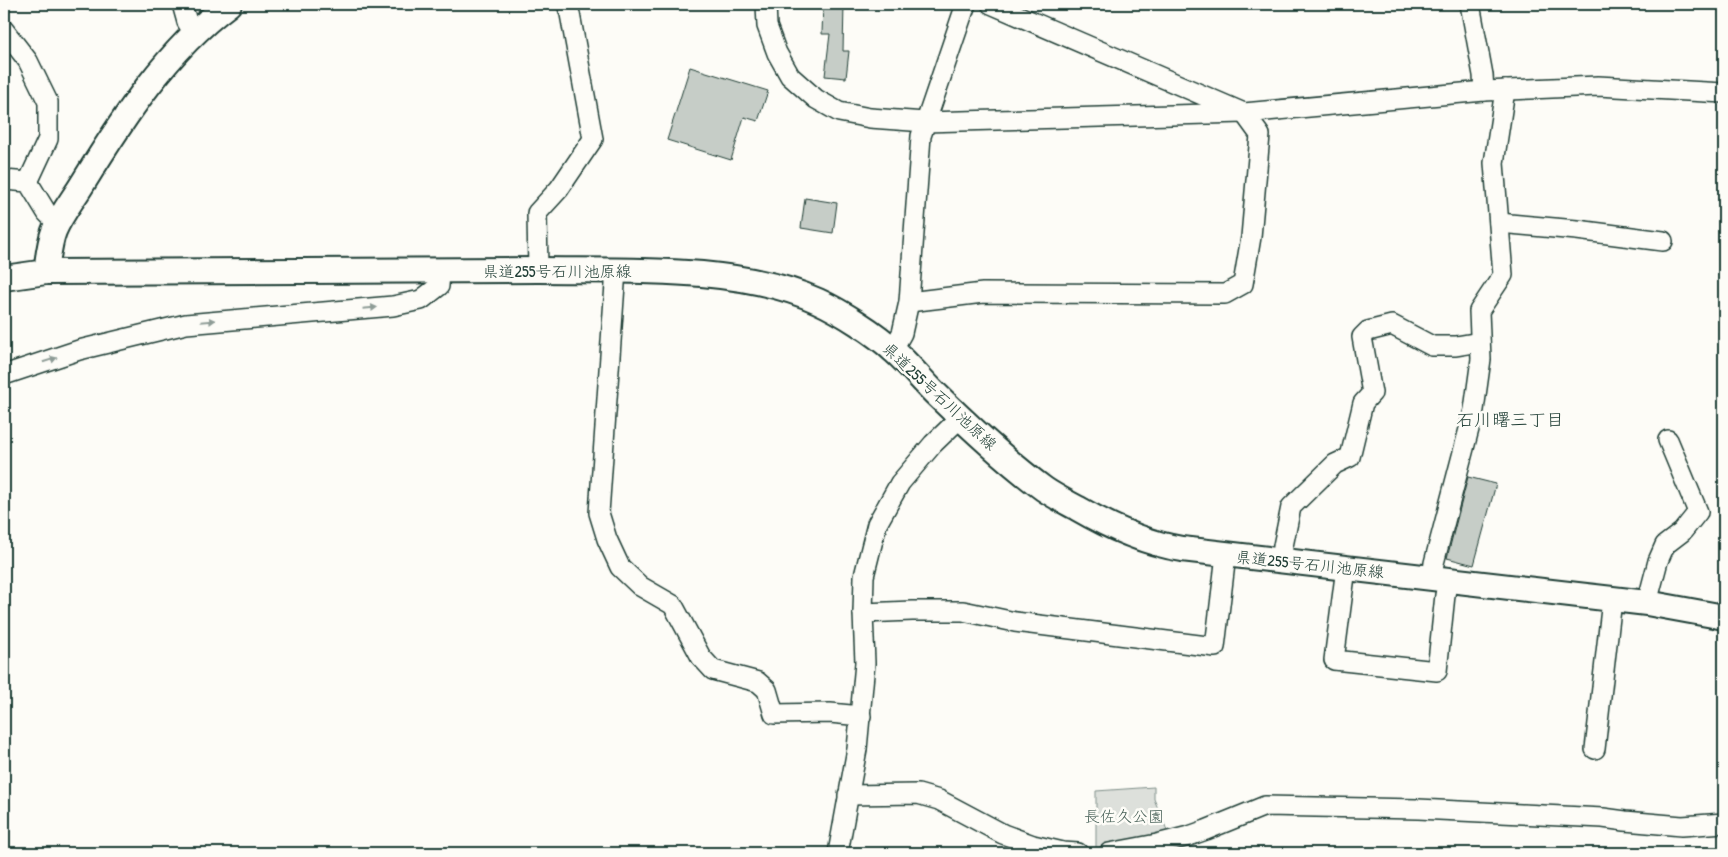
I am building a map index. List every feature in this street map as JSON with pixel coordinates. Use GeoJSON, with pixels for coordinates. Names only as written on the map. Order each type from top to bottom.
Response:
{"type":"FeatureCollection","features":[{"type":"Feature","properties":{"kind":"main road"},"geometry":{"type":"LineString","coordinates":[[46,272],[53,234],[102,153],[152,81],[194,34],[229,4]]}},
{"type":"Feature","properties":{"kind":"main road","name":"県道255号石川池原線"},"geometry":{"type":"LineString","coordinates":[[10,277],[46,272],[616,270],[695,274],[750,281],[792,290],[843,314],[893,349],[983,438],[1045,490],[1097,519],[1140,539],[1158,545],[1226,555],[1647,603],[1724,617]]}},
{"type":"Feature","properties":{"kind":"street"},"geometry":{"type":"LineString","coordinates":[[182,4],[187,22],[194,34]]}},
{"type":"Feature","properties":{"kind":"street"},"geometry":{"type":"LineString","coordinates":[[538,270],[537,214],[558,189],[593,139],[567,4]]}},
{"type":"Feature","properties":{"kind":"street"},"geometry":{"type":"LineString","coordinates":[[766,4],[768,26],[781,60],[790,76],[816,99],[839,112],[870,118],[925,122],[1244,112],[1484,91],[1598,86],[1724,93]]}},
{"type":"Feature","properties":{"kind":"street"},"geometry":{"type":"LineString","coordinates":[[893,349],[902,333],[908,302],[921,136],[966,4]]}},
{"type":"Feature","properties":{"kind":"street"},"geometry":{"type":"LineString","coordinates":[[908,302],[983,293],[1225,294],[1243,284],[1251,237],[1260,135],[1244,112],[991,4]]}},
{"type":"Feature","properties":{"kind":"street"},"geometry":{"type":"LineString","coordinates":[[1470,4],[1484,91]]}},
{"type":"Feature","properties":{"kind":"street"},"geometry":{"type":"LineString","coordinates":[[4,30],[28,61],[48,102],[48,139],[28,182]]}},
{"type":"Feature","properties":{"kind":"street"},"geometry":{"type":"LineString","coordinates":[[1346,568],[1334,660],[1437,671],[1445,595],[1434,563],[1474,410],[1481,359],[1479,311],[1503,275],[1494,163],[1505,90]]}},
{"type":"Feature","properties":{"kind":"street"},"geometry":{"type":"LineString","coordinates":[[4,180],[28,182]]}},
{"type":"Feature","properties":{"kind":"street"},"geometry":{"type":"LineString","coordinates":[[28,182],[47,213],[58,224]]}},
{"type":"Feature","properties":{"kind":"street"},"geometry":{"type":"LineString","coordinates":[[1499,223],[1577,230],[1663,241]]}},
{"type":"Feature","properties":{"kind":"street"},"geometry":{"type":"LineString","coordinates":[[616,270],[599,513],[607,539],[620,567],[640,586],[673,605],[701,657],[712,670],[758,682],[767,690],[774,714],[830,713],[861,716]]}},
{"type":"Feature","properties":{"kind":"street"},"geometry":{"type":"LineString","coordinates":[[4,375],[79,350],[186,324],[393,306],[421,300],[438,286],[440,271]]}},
{"type":"Feature","properties":{"kind":"street"},"geometry":{"type":"LineString","coordinates":[[1282,561],[1291,507],[1335,464],[1350,457],[1363,403],[1372,393],[1362,337],[1368,330],[1392,325],[1432,346],[1456,346],[1480,342]]}},
{"type":"Feature","properties":{"kind":"street"},"geometry":{"type":"LineString","coordinates":[[838,853],[858,749],[865,663],[864,576],[877,524],[887,503],[900,483],[933,444],[961,417]]}},
{"type":"Feature","properties":{"kind":"street"},"geometry":{"type":"LineString","coordinates":[[1647,603],[1658,561],[1665,545],[1682,532],[1698,512],[1668,440]]}},
{"type":"Feature","properties":{"kind":"street"},"geometry":{"type":"LineString","coordinates":[[863,613],[963,611],[1015,622],[1215,647],[1226,555]]}},
{"type":"Feature","properties":{"kind":"street"},"geometry":{"type":"LineString","coordinates":[[1595,749],[1612,600]]}},
{"type":"Feature","properties":{"kind":"street"},"geometry":{"type":"LineString","coordinates":[[848,795],[918,794],[939,800],[1003,834],[1063,852],[1078,853]]}},
{"type":"Feature","properties":{"kind":"street"},"geometry":{"type":"LineString","coordinates":[[1109,853],[1189,836],[1265,806],[1418,809],[1603,818],[1682,826],[1724,823]]}},
{"type":"Feature","properties":{"kind":"green space","name":"長佐久公園"},"geometry":{"type":"Polygon","coordinates":[[[1154,787],[1154,799],[1169,835],[1096,848],[1096,791],[1154,787]]]}},
{"type":"Feature","properties":{"kind":"building"},"geometry":{"type":"Polygon","coordinates":[[[823,4],[844,4],[843,51],[849,51],[846,78],[825,76],[830,34],[822,34],[823,4]]]}},
{"type":"Feature","properties":{"kind":"building"},"geometry":{"type":"Polygon","coordinates":[[[690,67],[768,91],[758,121],[744,117],[731,160],[667,140],[690,67]]]}},
{"type":"Feature","properties":{"kind":"building"},"geometry":{"type":"Polygon","coordinates":[[[805,198],[837,203],[833,233],[801,228],[805,198]]]}},
{"type":"Feature","properties":{"kind":"building"},"geometry":{"type":"Polygon","coordinates":[[[1468,477],[1496,484],[1474,565],[1447,558],[1468,477]]]}},
{"type":"Feature","properties":{"kind":"district","name":"石川曙三丁目"},"geometry":{"type":"Point","coordinates":[1510,420]}}]}
